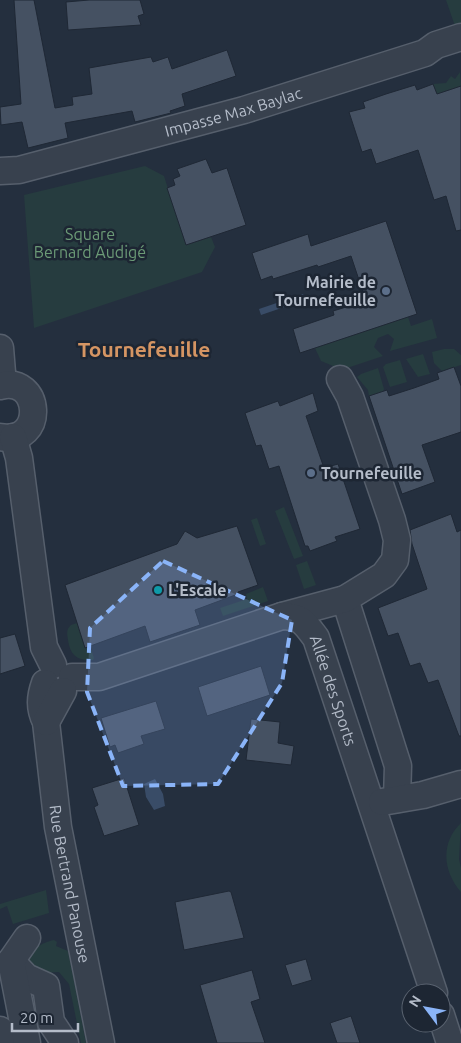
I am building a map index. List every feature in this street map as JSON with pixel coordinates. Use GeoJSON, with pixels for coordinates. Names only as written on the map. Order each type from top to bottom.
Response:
{"type":"FeatureCollection","features":[{"type":"Feature","properties":{"kind":"street","name":"Impasse Max Baylac"},"geometry":{"type":"LineString","coordinates":[[0,171],[19,170],[244,110],[425,53],[436,45],[461,37]]}},
{"type":"Feature","properties":{"kind":"street"},"geometry":{"type":"LineString","coordinates":[[0,348],[2,386],[16,386],[21,389],[30,398],[33,406],[32,422],[21,434],[7,437],[19,458],[44,647],[58,679],[99,677],[282,616],[345,599],[384,576],[395,560],[397,540],[350,397],[340,379]]}},
{"type":"Feature","properties":{"kind":"street"},"geometry":{"type":"LineString","coordinates":[[345,599],[398,766],[397,799]]}},
{"type":"Feature","properties":{"kind":"street","name":"Allée des Sports"},"geometry":{"type":"LineString","coordinates":[[282,616],[295,616],[306,624],[316,638],[431,983]]}},
{"type":"Feature","properties":{"kind":"street","name":"Rue Bertrand Panouse"},"geometry":{"type":"LineString","coordinates":[[58,679],[46,722],[58,827],[101,1043]]}},
{"type":"Feature","properties":{"kind":"street"},"geometry":{"type":"LineString","coordinates":[[371,806],[423,795],[461,784]]}},
{"type":"Feature","properties":{"kind":"street"},"geometry":{"type":"LineString","coordinates":[[5,954],[27,938]]}},
{"type":"Feature","properties":{"kind":"street"},"geometry":{"type":"LineString","coordinates":[[5,954],[26,977],[46,986],[60,988],[66,1021],[76,1043]]}},
{"type":"Feature","properties":{"kind":"street"},"geometry":{"type":"LineString","coordinates":[[5,954],[27,1043]]}},
{"type":"Feature","properties":{"kind":"street"},"geometry":{"type":"LineString","coordinates":[[46,986],[53,1038]]}},
{"type":"Feature","properties":{"kind":"street"},"geometry":{"type":"LineString","coordinates":[[0,1030],[3,1043]]}},
{"type":"Feature","properties":{"kind":"highlighted area"},"geometry":{"type":"Polygon","coordinates":[[[163,561],[292,620],[282,683],[218,784],[123,786],[87,692],[90,628],[163,561]]]}},
{"type":"Feature","properties":{"kind":"green space"},"geometry":{"type":"Polygon","coordinates":[[[446,0],[461,0],[461,25],[455,26],[446,0]]]}},
{"type":"Feature","properties":{"kind":"green space"},"geometry":{"type":"Polygon","coordinates":[[[460,72],[461,88],[446,91],[438,97],[433,84],[446,83],[451,76],[455,79],[460,72]]]}},
{"type":"Feature","properties":{"kind":"green space","name":"Square Bernard Audigé"},"geometry":{"type":"Polygon","coordinates":[[[145,166],[164,176],[186,245],[211,237],[215,247],[202,272],[34,328],[24,195],[145,166]]]}},
{"type":"Feature","properties":{"kind":"green space"},"geometry":{"type":"Polygon","coordinates":[[[408,317],[411,326],[432,319],[437,338],[390,351],[394,339],[388,334],[378,338],[374,347],[383,356],[347,368],[338,368],[321,361],[315,348],[408,317]]]}},
{"type":"Feature","properties":{"kind":"green space"},"geometry":{"type":"Polygon","coordinates":[[[454,349],[461,355],[461,365],[442,371],[434,363],[432,352],[454,349]]]}},
{"type":"Feature","properties":{"kind":"green space"},"geometry":{"type":"Polygon","coordinates":[[[423,354],[430,374],[418,377],[406,359],[423,354]]]}},
{"type":"Feature","properties":{"kind":"green space"},"geometry":{"type":"Polygon","coordinates":[[[400,360],[407,382],[390,387],[383,367],[386,364],[400,360]]]}},
{"type":"Feature","properties":{"kind":"green space"},"geometry":{"type":"Polygon","coordinates":[[[378,368],[384,389],[383,392],[369,396],[368,390],[357,377],[378,368]]]}},
{"type":"Feature","properties":{"kind":"green space"},"geometry":{"type":"Polygon","coordinates":[[[284,507],[303,556],[294,559],[275,511],[284,507]]]}},
{"type":"Feature","properties":{"kind":"green space"},"geometry":{"type":"Polygon","coordinates":[[[257,518],[266,544],[260,546],[251,520],[257,518]]]}},
{"type":"Feature","properties":{"kind":"green space"},"geometry":{"type":"Polygon","coordinates":[[[307,561],[316,585],[304,589],[296,565],[307,561]]]}},
{"type":"Feature","properties":{"kind":"green space"},"geometry":{"type":"Polygon","coordinates":[[[263,587],[268,601],[223,616],[220,608],[247,599],[246,594],[263,587]]]}},
{"type":"Feature","properties":{"kind":"green space"},"geometry":{"type":"Polygon","coordinates":[[[77,623],[85,648],[90,646],[93,660],[79,658],[70,650],[67,633],[71,625],[77,623]]]}},
{"type":"Feature","properties":{"kind":"green space"},"geometry":{"type":"Polygon","coordinates":[[[461,823],[459,859],[461,892],[450,876],[446,858],[450,839],[461,823]]]}},
{"type":"Feature","properties":{"kind":"green space"},"geometry":{"type":"Polygon","coordinates":[[[46,890],[49,913],[13,924],[7,906],[0,909],[0,904],[46,890]]]}},
{"type":"Feature","properties":{"kind":"green space"},"geometry":{"type":"Polygon","coordinates":[[[54,940],[57,942],[56,946],[68,951],[86,1043],[81,1043],[69,984],[59,972],[42,973],[28,963],[31,954],[37,947],[54,940]]]}},
{"type":"Feature","properties":{"kind":"water"},"geometry":{"type":"Polygon","coordinates":[[[303,294],[305,300],[261,315],[259,309],[303,294]]]}},
{"type":"Feature","properties":{"kind":"water"},"geometry":{"type":"Polygon","coordinates":[[[155,779],[163,794],[165,806],[154,810],[146,797],[144,784],[155,779]]]}},
{"type":"Feature","properties":{"kind":"building"},"geometry":{"type":"Polygon","coordinates":[[[14,0],[34,0],[55,108],[73,105],[72,97],[92,94],[89,68],[151,57],[153,62],[168,57],[172,69],[227,50],[236,76],[182,94],[185,106],[170,111],[171,113],[135,122],[132,111],[65,123],[68,138],[28,148],[22,122],[1,125],[0,107],[21,104],[14,0]]]}},
{"type":"Feature","properties":{"kind":"building"},"geometry":{"type":"Polygon","coordinates":[[[140,0],[144,14],[138,16],[141,25],[68,30],[66,2],[140,0]]]}},
{"type":"Feature","properties":{"kind":"building"},"geometry":{"type":"Polygon","coordinates":[[[433,84],[437,94],[461,86],[461,230],[456,231],[446,196],[434,200],[418,150],[376,164],[371,149],[362,152],[349,112],[365,108],[363,102],[386,94],[415,85],[417,90],[433,84]]]}},
{"type":"Feature","properties":{"kind":"building"},"geometry":{"type":"Polygon","coordinates":[[[206,159],[212,173],[227,168],[246,225],[186,245],[167,188],[175,185],[173,179],[180,176],[177,169],[206,159]]]}},
{"type":"Feature","properties":{"kind":"building","name":"Mairie de Tournefeuille"},"geometry":{"type":"Polygon","coordinates":[[[386,221],[417,314],[300,353],[293,329],[334,315],[333,311],[366,301],[351,256],[273,279],[272,276],[261,280],[252,253],[308,234],[311,246],[386,221]]]}},
{"type":"Feature","properties":{"kind":"building"},"geometry":{"type":"Polygon","coordinates":[[[454,367],[461,386],[461,432],[422,445],[435,482],[402,494],[369,396],[387,390],[389,396],[414,388],[439,379],[437,373],[454,367]]]}},
{"type":"Feature","properties":{"kind":"building","name":"Tournefeuille"},"geometry":{"type":"Polygon","coordinates":[[[313,393],[318,411],[306,416],[324,468],[338,464],[360,529],[335,537],[337,541],[310,551],[308,546],[305,546],[279,466],[269,469],[261,445],[256,446],[245,413],[278,401],[280,406],[313,393]]]}},
{"type":"Feature","properties":{"kind":"building"},"geometry":{"type":"Polygon","coordinates":[[[451,514],[457,532],[461,530],[461,736],[459,736],[438,680],[428,683],[420,663],[410,666],[398,633],[388,636],[378,608],[427,589],[412,544],[410,530],[451,514]]]}},
{"type":"Feature","properties":{"kind":"building","name":"L'Escale"},"geometry":{"type":"Polygon","coordinates":[[[237,526],[258,585],[195,610],[200,625],[150,642],[145,626],[85,648],[65,585],[177,544],[185,531],[197,538],[237,526]]]}},
{"type":"Feature","properties":{"kind":"building"},"geometry":{"type":"Polygon","coordinates":[[[15,634],[25,666],[0,674],[0,638],[15,634]]]}},
{"type":"Feature","properties":{"kind":"building"},"geometry":{"type":"Polygon","coordinates":[[[261,666],[270,695],[207,716],[198,687],[261,666]]]}},
{"type":"Feature","properties":{"kind":"building"},"geometry":{"type":"Polygon","coordinates":[[[156,701],[165,729],[141,736],[144,744],[118,753],[115,745],[110,747],[101,718],[156,701]]]}},
{"type":"Feature","properties":{"kind":"building"},"geometry":{"type":"Polygon","coordinates":[[[251,719],[280,722],[278,743],[294,746],[291,765],[246,760],[251,719]]]}},
{"type":"Feature","properties":{"kind":"building"},"geometry":{"type":"Polygon","coordinates":[[[124,778],[139,825],[104,836],[94,807],[98,805],[92,788],[124,778]]]}},
{"type":"Feature","properties":{"kind":"building"},"geometry":{"type":"Polygon","coordinates":[[[231,892],[244,938],[184,950],[175,902],[231,892]]]}},
{"type":"Feature","properties":{"kind":"building"},"geometry":{"type":"Polygon","coordinates":[[[306,959],[312,980],[292,986],[285,965],[306,959]]]}},
{"type":"Feature","properties":{"kind":"building"},"geometry":{"type":"Polygon","coordinates":[[[252,970],[260,999],[251,1002],[265,1043],[217,1043],[200,985],[252,970]]]}},
{"type":"Feature","properties":{"kind":"building"},"geometry":{"type":"Polygon","coordinates":[[[351,1016],[360,1043],[337,1043],[330,1023],[351,1016]]]}},
{"type":"Feature","properties":{"kind":"place","name":"Mairie de Tournefeuille"},"geometry":{"type":"Point","coordinates":[386,291]}},
{"type":"Feature","properties":{"kind":"place","name":"Tournefeuille"},"geometry":{"type":"Point","coordinates":[311,473]}},
{"type":"Feature","properties":{"kind":"place","name":"L'Escale"},"geometry":{"type":"Point","coordinates":[158,590]}},
{"type":"Feature","properties":{"kind":"district","name":"Tournefeuille"},"geometry":{"type":"Point","coordinates":[144,350]}}]}
